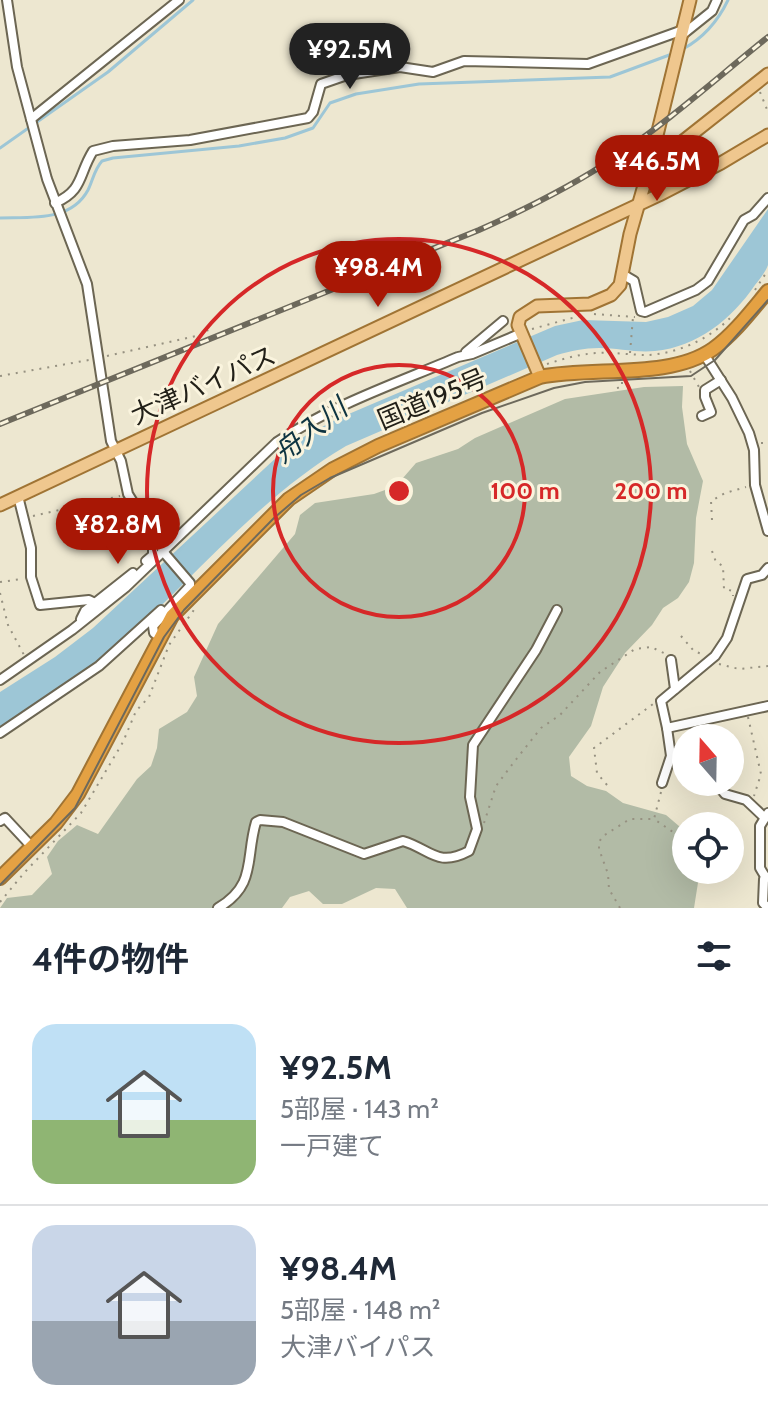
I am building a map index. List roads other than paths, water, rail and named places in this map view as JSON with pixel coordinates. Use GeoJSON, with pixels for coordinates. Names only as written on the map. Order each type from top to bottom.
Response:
{"type":"FeatureCollection","features":[{"type":"Feature","properties":{"kind":"highway","name":"国道195号"},"geometry":{"type":"LineString","coordinates":[[0,878],[67,810],[84,784],[160,637],[182,605],[298,490],[378,446],[537,370],[673,366],[704,354],[725,339],[768,291]]}},
{"type":"Feature","properties":{"kind":"main road"},"geometry":{"type":"LineString","coordinates":[[537,370],[518,325],[520,317],[537,306],[590,304],[601,300],[620,285],[690,0]]}},
{"type":"Feature","properties":{"kind":"main road"},"geometry":{"type":"LineString","coordinates":[[649,168],[768,74]]}},
{"type":"Feature","properties":{"kind":"main road","name":"大津バイパス"},"geometry":{"type":"LineString","coordinates":[[0,505],[638,204],[721,163],[768,135]]}},
{"type":"Feature","properties":{"kind":"street"},"geometry":{"type":"LineString","coordinates":[[7,0],[17,67],[31,119],[55,203],[87,284],[111,441],[121,461],[129,496],[153,548],[153,555],[85,611],[79,624]]}},
{"type":"Feature","properties":{"kind":"street"},"geometry":{"type":"LineString","coordinates":[[31,119],[179,0]]}},
{"type":"Feature","properties":{"kind":"street"},"geometry":{"type":"LineString","coordinates":[[55,203],[71,195],[79,185],[93,151],[113,146],[190,140],[308,118],[313,112],[321,84],[347,75],[400,67],[433,72],[464,61],[588,64],[682,33],[712,11],[717,0]]}},
{"type":"Feature","properties":{"kind":"street"},"geometry":{"type":"LineString","coordinates":[[622,274],[634,281],[641,311],[645,312],[708,281],[744,220],[768,190]]}},
{"type":"Feature","properties":{"kind":"street"},"geometry":{"type":"LineString","coordinates":[[744,220],[768,198]]}},
{"type":"Feature","properties":{"kind":"street"},"geometry":{"type":"LineString","coordinates":[[0,680],[126,587],[165,553],[277,442],[328,412],[458,357],[503,321]]}},
{"type":"Feature","properties":{"kind":"street"},"geometry":{"type":"LineString","coordinates":[[458,357],[522,335]]}},
{"type":"Feature","properties":{"kind":"street"},"geometry":{"type":"LineString","coordinates":[[704,354],[749,433],[754,450],[755,485],[768,531]]}},
{"type":"Feature","properties":{"kind":"street"},"geometry":{"type":"LineString","coordinates":[[702,416],[711,412],[705,390],[721,380]]}},
{"type":"Feature","properties":{"kind":"street"},"geometry":{"type":"LineString","coordinates":[[18,496],[31,548],[31,577],[40,605],[89,600],[95,603]]}},
{"type":"Feature","properties":{"kind":"street"},"geometry":{"type":"LineString","coordinates":[[129,496],[165,553],[190,582]]}},
{"type":"Feature","properties":{"kind":"street"},"geometry":{"type":"LineString","coordinates":[[662,783],[671,756],[661,701],[710,662],[727,638],[747,579],[762,575],[768,568]]}},
{"type":"Feature","properties":{"kind":"street"},"geometry":{"type":"LineString","coordinates":[[160,637],[154,633],[153,626],[190,586],[190,582]]}},
{"type":"Feature","properties":{"kind":"street"},"geometry":{"type":"LineString","coordinates":[[0,733],[99,666],[190,582]]}},
{"type":"Feature","properties":{"kind":"street"},"geometry":{"type":"LineString","coordinates":[[218,908],[233,900],[245,885],[256,822],[260,820],[283,822],[364,854],[403,841],[434,856],[451,858],[469,851],[477,829],[470,797],[473,745],[480,730],[536,650],[557,610]]}},
{"type":"Feature","properties":{"kind":"street"},"geometry":{"type":"LineString","coordinates":[[671,660],[675,689]]}},
{"type":"Feature","properties":{"kind":"street"},"geometry":{"type":"LineString","coordinates":[[667,728],[768,706]]}},
{"type":"Feature","properties":{"kind":"street"},"geometry":{"type":"LineString","coordinates":[[732,796],[746,800],[766,816],[760,826],[760,868],[767,877],[763,903],[768,908]]}},
{"type":"Feature","properties":{"kind":"street"},"geometry":{"type":"LineString","coordinates":[[0,821],[5,818],[32,847]]}},
{"type":"Feature","properties":{"kind":"water"},"geometry":{"type":"Polygon","coordinates":[[[768,209],[768,265],[736,309],[712,329],[685,344],[655,351],[593,348],[557,355],[346,446],[282,491],[98,663],[0,728],[0,692],[93,628],[278,456],[305,436],[337,419],[555,326],[583,320],[646,322],[693,306],[712,290],[768,209]]]}},
{"type":"Feature","properties":{"kind":"waterway"},"geometry":{"type":"LineString","coordinates":[[0,148],[108,72],[193,0]]}},
{"type":"Feature","properties":{"kind":"waterway"},"geometry":{"type":"LineString","coordinates":[[683,49],[709,28],[728,0]]}},
{"type":"Feature","properties":{"kind":"waterway"},"geometry":{"type":"LineString","coordinates":[[0,218],[49,216],[71,208],[88,190],[102,161],[285,138],[313,128],[330,103],[356,94],[419,84],[610,77],[672,54]]}},
{"type":"Feature","properties":{"kind":"tram line"},"geometry":{"type":"LineString","coordinates":[[0,885],[75,808],[164,637],[184,610],[274,518],[301,495],[330,478],[482,413],[554,388],[585,382],[691,376],[715,360],[768,300]]}},
{"type":"Feature","properties":{"kind":"railway"},"geometry":{"type":"LineString","coordinates":[[0,424],[479,230],[531,205],[582,178],[634,144],[768,37]]}},
{"type":"Feature","properties":{"kind":"water label","name":"舟入川"},"geometry":{"type":"Point","coordinates":[310,430]}}]}
